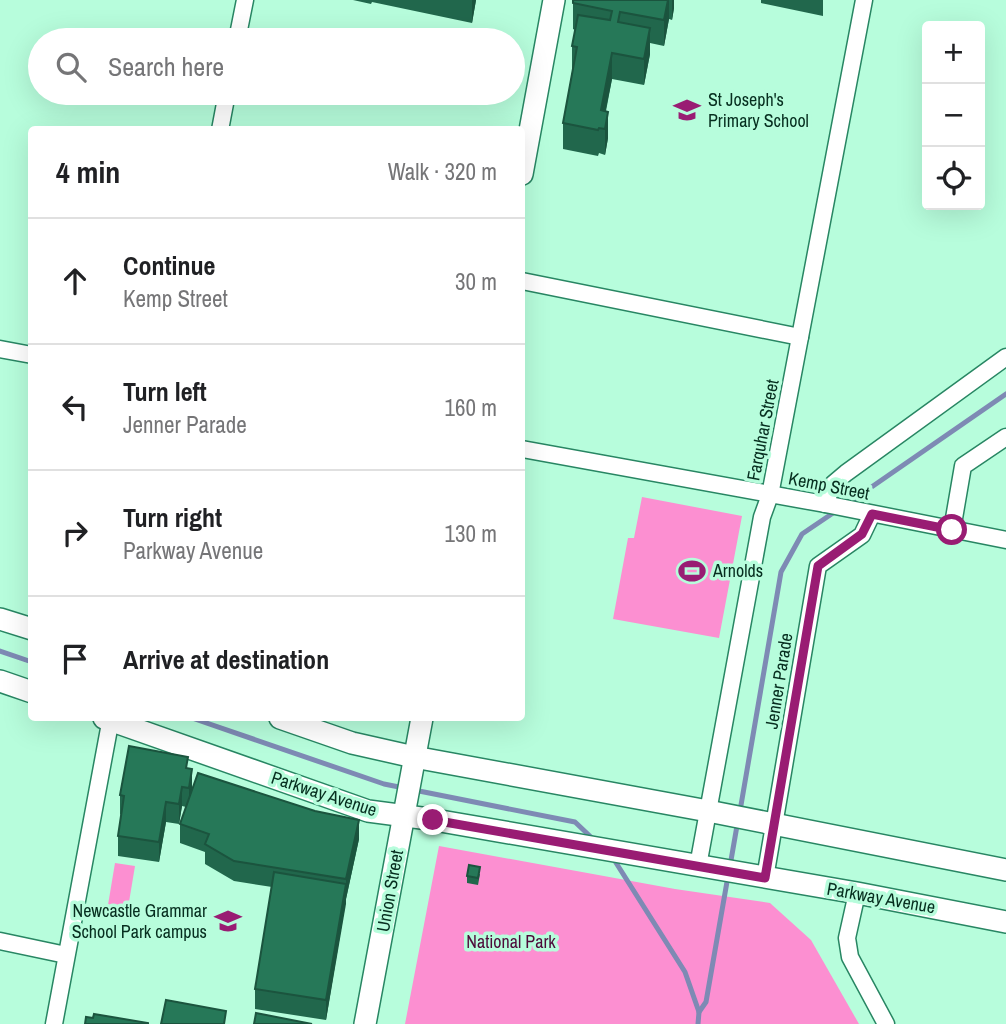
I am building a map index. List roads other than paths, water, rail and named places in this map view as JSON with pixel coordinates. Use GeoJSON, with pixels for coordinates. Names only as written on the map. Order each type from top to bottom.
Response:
{"type":"FeatureCollection","features":[{"type":"Feature","properties":{"kind":"main road"},"geometry":{"type":"LineString","coordinates":[[525,158],[554,0]]}},
{"type":"Feature","properties":{"kind":"main road"},"geometry":{"type":"LineString","coordinates":[[0,618],[28,628]]}},
{"type":"Feature","properties":{"kind":"main road"},"geometry":{"type":"LineString","coordinates":[[0,681],[28,691]]}},
{"type":"Feature","properties":{"kind":"main road","name":"Parkway Avenue"},"geometry":{"type":"LineString","coordinates":[[117,721],[368,811],[405,809],[429,819],[856,893],[1006,922]]}},
{"type":"Feature","properties":{"kind":"main road"},"geometry":{"type":"LineString","coordinates":[[289,721],[413,765],[708,811],[1006,870]]}},
{"type":"Feature","properties":{"kind":"main road","name":"Union Street"},"geometry":{"type":"LineString","coordinates":[[365,1024],[421,721]]}},
{"type":"Feature","properties":{"kind":"street"},"geometry":{"type":"LineString","coordinates":[[239,28],[245,0]]}},
{"type":"Feature","properties":{"kind":"street","name":"Farquhar Street"},"geometry":{"type":"LineString","coordinates":[[698,866],[762,517],[770,495],[864,0]]}},
{"type":"Feature","properties":{"kind":"street"},"geometry":{"type":"LineString","coordinates":[[221,126],[225,105]]}},
{"type":"Feature","properties":{"kind":"street"},"geometry":{"type":"LineString","coordinates":[[525,282],[800,337]]}},
{"type":"Feature","properties":{"kind":"street"},"geometry":{"type":"LineString","coordinates":[[0,349],[28,354]]}},
{"type":"Feature","properties":{"kind":"street"},"geometry":{"type":"LineString","coordinates":[[830,505],[833,484],[846,473],[1006,357]]}},
{"type":"Feature","properties":{"kind":"street"},"geometry":{"type":"LineString","coordinates":[[952,530],[963,466],[1006,437]]}},
{"type":"Feature","properties":{"kind":"street","name":"Kemp Street"},"geometry":{"type":"LineString","coordinates":[[525,450],[1006,540]]}},
{"type":"Feature","properties":{"kind":"street","name":"Jenner Parade"},"geometry":{"type":"LineString","coordinates":[[765,878],[818,566],[862,534],[866,513]]}},
{"type":"Feature","properties":{"kind":"street"},"geometry":{"type":"LineString","coordinates":[[54,1024],[108,721]]}},
{"type":"Feature","properties":{"kind":"street"},"geometry":{"type":"LineString","coordinates":[[856,893],[847,938],[850,957],[886,1024]]}},
{"type":"Feature","properties":{"kind":"street"},"geometry":{"type":"LineString","coordinates":[[0,941],[66,956]]}},
{"type":"Feature","properties":{"kind":"waterway"},"geometry":{"type":"LineString","coordinates":[[847,504],[1006,394]]}},
{"type":"Feature","properties":{"kind":"waterway"},"geometry":{"type":"LineString","coordinates":[[740,811],[781,572],[802,534],[836,511]]}},
{"type":"Feature","properties":{"kind":"waterway"},"geometry":{"type":"LineString","coordinates":[[0,651],[28,661]]}},
{"type":"Feature","properties":{"kind":"waterway"},"geometry":{"type":"LineString","coordinates":[[201,721],[384,784],[404,788]]}},
{"type":"Feature","properties":{"kind":"waterway"},"geometry":{"type":"LineString","coordinates":[[414,790],[575,822],[593,839]]}},
{"type":"Feature","properties":{"kind":"waterway"},"geometry":{"type":"LineString","coordinates":[[730,866],[738,820]]}},
{"type":"Feature","properties":{"kind":"waterway"},"geometry":{"type":"LineString","coordinates":[[613,858],[685,972],[699,1012],[698,1024]]}},
{"type":"Feature","properties":{"kind":"waterway"},"geometry":{"type":"LineString","coordinates":[[699,1012],[706,1002],[728,876]]}},
{"type":"Feature","properties":{"kind":"place","name":"St Joseph's Primary School"},"geometry":{"type":"Point","coordinates":[687,110]}},
{"type":"Feature","properties":{"kind":"place","name":"Arnolds"},"geometry":{"type":"Point","coordinates":[692,571]}},
{"type":"Feature","properties":{"kind":"place","name":"Newcastle Grammar School Park campus"},"geometry":{"type":"Point","coordinates":[228,921]}},
{"type":"Feature","properties":{"kind":"park label","name":"National Park"},"geometry":{"type":"Point","coordinates":[511,942]}}]}
